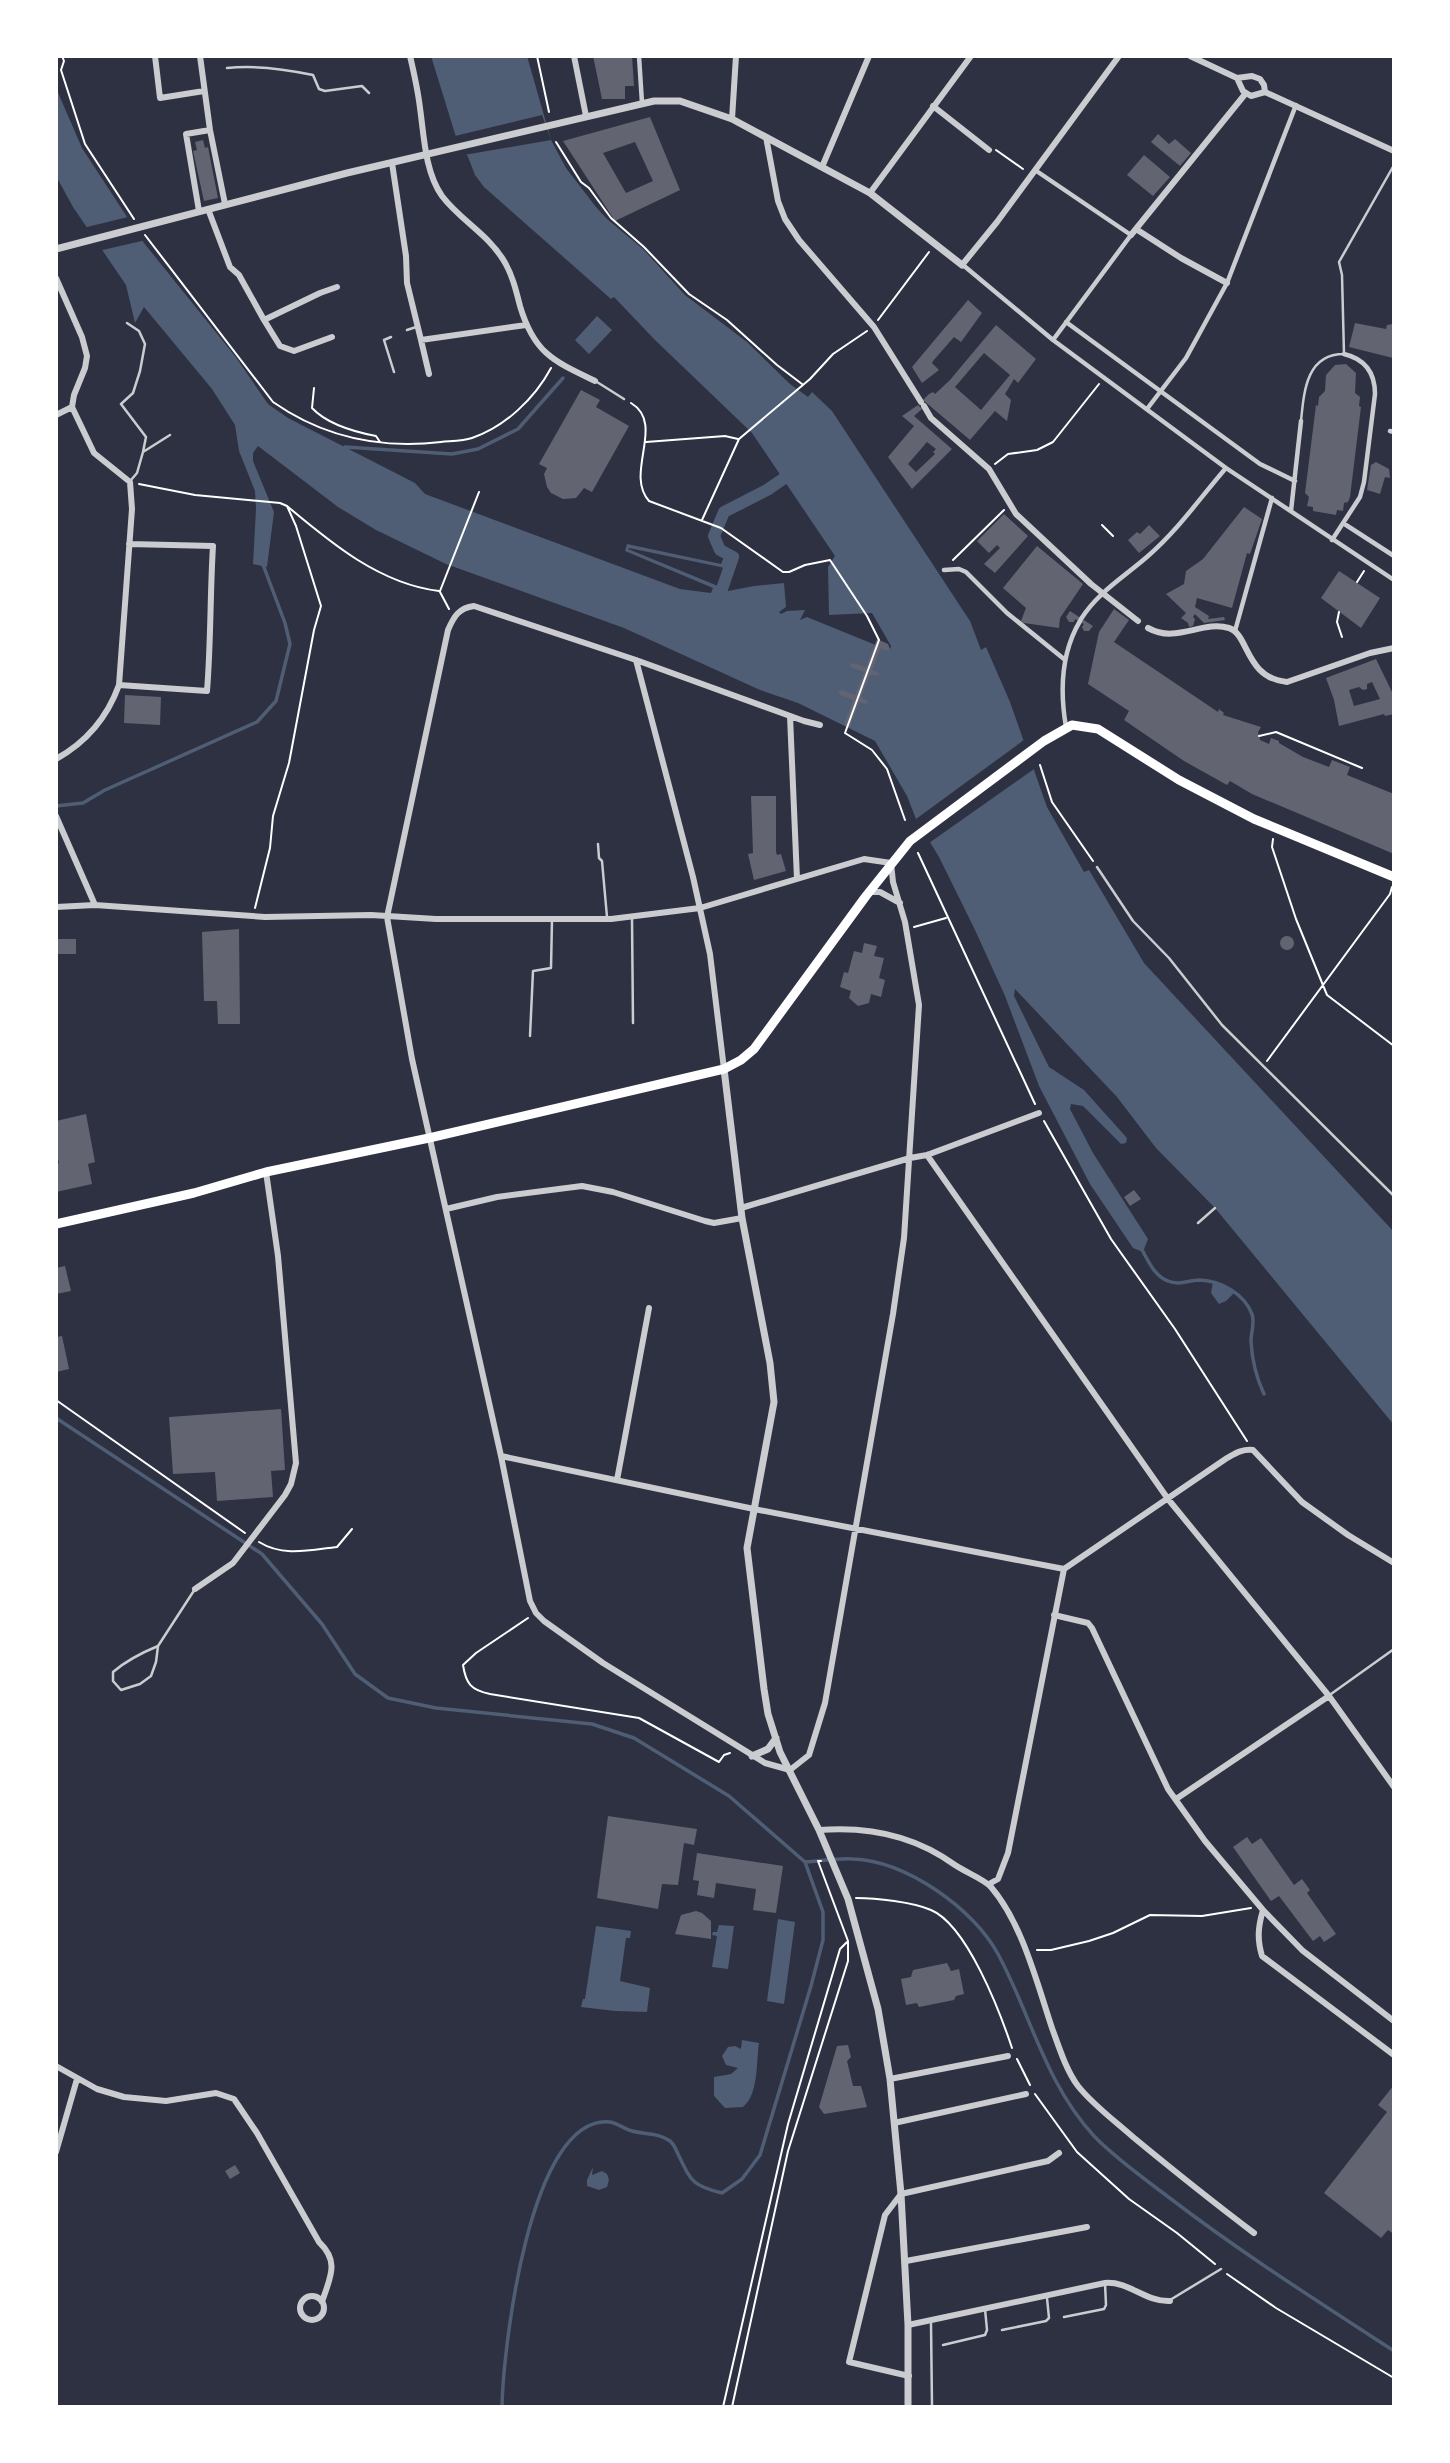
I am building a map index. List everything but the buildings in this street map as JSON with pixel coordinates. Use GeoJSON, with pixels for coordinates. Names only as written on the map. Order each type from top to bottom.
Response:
{"type":"FeatureCollection","features":[{"type":"Feature","properties":{"kind":"main road"},"geometry":{"type":"LineString","coordinates":[[56,1224],[194,1193],[266,1172],[429,1138],[724,1069],[754,1049],[869,892],[907,845],[1066,727],[1079,725],[1098,729],[1179,780],[1274,828],[1394,878]]}},
{"type":"Feature","properties":{"kind":"street"},"geometry":{"type":"LineString","coordinates":[[155,56],[160,98],[204,91]]}},
{"type":"Feature","properties":{"kind":"street"},"geometry":{"type":"LineString","coordinates":[[200,56],[205,72],[204,91],[210,130],[225,204]]}},
{"type":"Feature","properties":{"kind":"street"},"geometry":{"type":"LineString","coordinates":[[410,56],[426,154],[440,193],[456,213],[490,241],[503,260],[531,338],[555,361],[595,381]]}},
{"type":"Feature","properties":{"kind":"street"},"geometry":{"type":"LineString","coordinates":[[574,56],[586,116]]}},
{"type":"Feature","properties":{"kind":"street"},"geometry":{"type":"LineString","coordinates":[[639,56],[642,103]]}},
{"type":"Feature","properties":{"kind":"street"},"geometry":{"type":"LineString","coordinates":[[732,119],[736,56]]}},
{"type":"Feature","properties":{"kind":"street"},"geometry":{"type":"LineString","coordinates":[[822,167],[869,56]]}},
{"type":"Feature","properties":{"kind":"street"},"geometry":{"type":"LineString","coordinates":[[870,193],[971,56]]}},
{"type":"Feature","properties":{"kind":"street"},"geometry":{"type":"LineString","coordinates":[[962,265],[997,222],[1119,56]]}},
{"type":"Feature","properties":{"kind":"street"},"geometry":{"type":"LineString","coordinates":[[1190,56],[1237,78],[1252,76],[1260,79],[1265,92]]}},
{"type":"Feature","properties":{"kind":"street"},"geometry":{"type":"LineString","coordinates":[[1237,78],[1246,93],[1258,95],[1265,92],[1394,151]]}},
{"type":"Feature","properties":{"kind":"street"},"geometry":{"type":"LineString","coordinates":[[1053,340],[1133,232],[1246,93]]}},
{"type":"Feature","properties":{"kind":"street"},"geometry":{"type":"LineString","coordinates":[[56,249],[225,204],[546,125],[642,103],[680,101],[732,119],[870,193],[1053,340],[1147,410],[1226,468],[1394,580]]}},
{"type":"Feature","properties":{"kind":"street"},"geometry":{"type":"LineString","coordinates":[[1147,410],[1186,358],[1227,283],[1296,105]]}},
{"type":"Feature","properties":{"kind":"street"},"geometry":{"type":"LineString","coordinates":[[933,106],[989,150]]}},
{"type":"Feature","properties":{"kind":"street"},"geometry":{"type":"LineString","coordinates":[[210,130],[186,134],[204,210],[230,267],[239,275],[280,346],[294,351],[332,337]]}},
{"type":"Feature","properties":{"kind":"street"},"geometry":{"type":"LineString","coordinates":[[766,137],[778,201],[785,219],[799,240],[874,327],[931,418],[989,469],[1016,514],[1045,543],[1138,621]]}},
{"type":"Feature","properties":{"kind":"street"},"geometry":{"type":"LineString","coordinates":[[391,163],[403,233],[407,283],[429,374]]}},
{"type":"Feature","properties":{"kind":"street"},"geometry":{"type":"LineString","coordinates":[[1035,170],[1133,232],[1227,283]]}},
{"type":"Feature","properties":{"kind":"street"},"geometry":{"type":"LineString","coordinates":[[56,278],[82,337],[87,356],[72,407],[94,453],[130,482],[132,509],[118,685],[114,698],[98,725],[87,738],[56,759]]}},
{"type":"Feature","properties":{"kind":"street"},"geometry":{"type":"LineString","coordinates":[[264,320],[337,287]]}},
{"type":"Feature","properties":{"kind":"street"},"geometry":{"type":"LineString","coordinates":[[1067,323],[1260,464],[1295,481]]}},
{"type":"Feature","properties":{"kind":"street"},"geometry":{"type":"LineString","coordinates":[[421,340],[526,325]]}},
{"type":"Feature","properties":{"kind":"street"},"geometry":{"type":"LineString","coordinates":[[1332,540],[1360,497],[1375,394],[1375,382],[1369,369],[1357,357],[1344,354]]}},
{"type":"Feature","properties":{"kind":"street"},"geometry":{"type":"LineString","coordinates":[[56,415],[72,407]]}},
{"type":"Feature","properties":{"kind":"street"},"geometry":{"type":"LineString","coordinates":[[1291,511],[1301,421]]}},
{"type":"Feature","properties":{"kind":"street"},"geometry":{"type":"LineString","coordinates":[[1066,727],[1063,713],[1064,659],[1080,620],[1102,593],[1148,556],[1181,523],[1226,468]]}},
{"type":"Feature","properties":{"kind":"street"},"geometry":{"type":"LineString","coordinates":[[1235,631],[1272,498]]}},
{"type":"Feature","properties":{"kind":"street"},"geometry":{"type":"LineString","coordinates":[[1346,525],[1394,556]]}},
{"type":"Feature","properties":{"kind":"street"},"geometry":{"type":"LineString","coordinates":[[118,685],[207,691],[213,546],[129,544]]}},
{"type":"Feature","properties":{"kind":"street"},"geometry":{"type":"LineString","coordinates":[[944,570],[959,569],[966,572],[1015,620],[1064,659]]}},
{"type":"Feature","properties":{"kind":"street"},"geometry":{"type":"LineString","coordinates":[[790,1770],[752,1756],[603,1663],[536,1613],[530,1601],[501,1456],[412,1059],[387,917],[448,630],[456,615],[465,607],[474,606],[820,725]]}},
{"type":"Feature","properties":{"kind":"street"},"geometry":{"type":"LineString","coordinates":[[1148,628],[1167,634],[1215,627],[1235,631],[1261,671],[1282,681],[1294,681],[1370,653],[1394,648]]}},
{"type":"Feature","properties":{"kind":"street"},"geometry":{"type":"LineString","coordinates":[[636,660],[710,954],[742,1218],[769,1360],[774,1402],[747,1541],[747,1560],[764,1689],[776,1738],[848,1899],[878,2009],[890,2079],[906,2261],[908,2407]]}},
{"type":"Feature","properties":{"kind":"street"},"geometry":{"type":"LineString","coordinates":[[790,716],[797,879]]}},
{"type":"Feature","properties":{"kind":"street"},"geometry":{"type":"LineString","coordinates":[[56,816],[95,905]]}},
{"type":"Feature","properties":{"kind":"street"},"geometry":{"type":"LineString","coordinates":[[56,907],[95,905],[253,916],[608,919],[700,908],[864,859],[891,863],[892,882],[906,926],[919,1005],[904,1238],[825,1703],[809,1755],[790,1770]]}},
{"type":"Feature","properties":{"kind":"street"},"geometry":{"type":"LineString","coordinates":[[869,892],[880,892],[900,904]]}},
{"type":"Feature","properties":{"kind":"street"},"geometry":{"type":"LineString","coordinates":[[741,1208],[927,1155],[1039,1113]]}},
{"type":"Feature","properties":{"kind":"street"},"geometry":{"type":"LineString","coordinates":[[927,1155],[1168,1499],[1329,1696],[1394,1787]]}},
{"type":"Feature","properties":{"kind":"street"},"geometry":{"type":"LineString","coordinates":[[195,1589],[233,1563],[291,1484],[296,1463],[278,1256],[266,1172]]}},
{"type":"Feature","properties":{"kind":"street"},"geometry":{"type":"LineString","coordinates":[[446,1209],[497,1197],[582,1186],[612,1192],[714,1223],[742,1218]]}},
{"type":"Feature","properties":{"kind":"street"},"geometry":{"type":"LineString","coordinates":[[617,1480],[649,1308]]}},
{"type":"Feature","properties":{"kind":"street"},"geometry":{"type":"LineString","coordinates":[[989,1884],[998,1879],[1008,1853],[1064,1569],[1240,1450],[1253,1450],[1302,1502],[1394,1563]]}},
{"type":"Feature","properties":{"kind":"street"},"geometry":{"type":"LineString","coordinates":[[501,1456],[856,1530],[1064,1569]]}},
{"type":"Feature","properties":{"kind":"street"},"geometry":{"type":"LineString","coordinates":[[1054,1615],[1088,1623],[1092,1628],[1168,1789],[1205,1840],[1263,1910],[1302,1950],[1394,2021]]}},
{"type":"Feature","properties":{"kind":"street"},"geometry":{"type":"LineString","coordinates":[[1176,1799],[1329,1696]]}},
{"type":"Feature","properties":{"kind":"street"},"geometry":{"type":"LineString","coordinates":[[752,1756],[768,1749],[776,1738]]}},
{"type":"Feature","properties":{"kind":"street"},"geometry":{"type":"LineString","coordinates":[[819,1830],[850,1828],[889,1834],[931,1848],[968,1874],[989,1884],[1002,1902],[1025,1949],[1060,2052],[1077,2085],[1109,2117],[1171,2169],[1254,2233]]}},
{"type":"Feature","properties":{"kind":"street"},"geometry":{"type":"LineString","coordinates":[[1263,1910],[1258,1927],[1258,1943],[1262,1956],[1394,2055]]}},
{"type":"Feature","properties":{"kind":"street"},"geometry":{"type":"LineString","coordinates":[[890,2079],[1008,2056]]}},
{"type":"Feature","properties":{"kind":"street"},"geometry":{"type":"LineString","coordinates":[[56,2066],[97,2089],[124,2097],[166,2101],[216,2093],[234,2099],[257,2133],[318,2242],[330,2255],[332,2269],[322,2302]]}},
{"type":"Feature","properties":{"kind":"street"},"geometry":{"type":"LineString","coordinates":[[56,2152],[77,2079]]}},
{"type":"Feature","properties":{"kind":"street"},"geometry":{"type":"LineString","coordinates":[[894,2123],[1026,2094]]}},
{"type":"Feature","properties":{"kind":"street"},"geometry":{"type":"LineString","coordinates":[[909,2376],[849,2362],[885,2215],[901,2194],[1048,2161],[1059,2153]]}},
{"type":"Feature","properties":{"kind":"street"},"geometry":{"type":"LineString","coordinates":[[906,2261],[1087,2227]]}},
{"type":"Feature","properties":{"kind":"street"},"geometry":{"type":"LineString","coordinates":[[908,2325],[1104,2283],[1122,2283],[1147,2297],[1170,2301]]}},
{"type":"Feature","properties":{"kind":"lane"},"geometry":{"type":"LineString","coordinates":[[227,68],[249,66],[313,75],[319,89],[325,91],[362,86],[368,89],[369,93]]}},
{"type":"Feature","properties":{"kind":"lane"},"geometry":{"type":"LineString","coordinates":[[1301,421],[1305,388],[1312,370],[1328,356],[1344,354],[1342,275],[1339,262],[1394,165]]}},
{"type":"Feature","properties":{"kind":"lane"},"geometry":{"type":"LineString","coordinates":[[127,323],[139,331],[144,347],[134,391],[121,404],[146,437],[137,473],[130,482]]}},
{"type":"Feature","properties":{"kind":"lane"},"geometry":{"type":"LineString","coordinates":[[407,330],[416,327]]}},
{"type":"Feature","properties":{"kind":"lane"},"geometry":{"type":"LineString","coordinates":[[391,337],[384,340],[394,372]]}},
{"type":"Feature","properties":{"kind":"lane"},"geometry":{"type":"LineString","coordinates":[[595,381],[624,399]]}},
{"type":"Feature","properties":{"kind":"lane"},"geometry":{"type":"LineString","coordinates":[[143,452],[170,435]]}},
{"type":"Feature","properties":{"kind":"lane"},"geometry":{"type":"LineString","coordinates":[[598,844],[608,919]]}},
{"type":"Feature","properties":{"kind":"lane"},"geometry":{"type":"LineString","coordinates":[[1097,867],[1139,928],[1169,958],[1222,1025],[1394,1196]]}},
{"type":"Feature","properties":{"kind":"lane"},"geometry":{"type":"LineString","coordinates":[[631,917],[633,1023]]}},
{"type":"Feature","properties":{"kind":"lane"},"geometry":{"type":"LineString","coordinates":[[530,1036],[533,971],[551,968],[552,920]]}},
{"type":"Feature","properties":{"kind":"lane"},"geometry":{"type":"LineString","coordinates":[[1198,1223],[1215,1208]]}},
{"type":"Feature","properties":{"kind":"lane"},"geometry":{"type":"LineString","coordinates":[[158,1646],[123,1663],[113,1672],[113,1681],[121,1690],[140,1684],[151,1676],[158,1646],[195,1589]]}},
{"type":"Feature","properties":{"kind":"lane"},"geometry":{"type":"LineString","coordinates":[[1329,1696],[1394,1649]]}},
{"type":"Feature","properties":{"kind":"lane"},"geometry":{"type":"LineString","coordinates":[[1170,2301],[1221,2269]]}},
{"type":"Feature","properties":{"kind":"lane"},"geometry":{"type":"LineString","coordinates":[[1064,2317],[1104,2309],[1104,2283]]}},
{"type":"Feature","properties":{"kind":"lane"},"geometry":{"type":"LineString","coordinates":[[1002,2330],[1046,2321],[1049,2318],[1047,2294]]}},
{"type":"Feature","properties":{"kind":"lane"},"geometry":{"type":"LineString","coordinates":[[943,2345],[985,2335],[988,2330],[985,2309]]}},
{"type":"Feature","properties":{"kind":"lane"},"geometry":{"type":"LineString","coordinates":[[931,2321],[932,2407]]}},
{"type":"Feature","properties":{"kind":"path"},"geometry":{"type":"LineString","coordinates":[[62,56],[64,61],[61,70],[85,144],[142,226]]}},
{"type":"Feature","properties":{"kind":"path"},"geometry":{"type":"LineString","coordinates":[[537,56],[549,112]]}},
{"type":"Feature","properties":{"kind":"path"},"geometry":{"type":"LineString","coordinates":[[556,142],[581,182],[589,188],[611,218],[644,247],[675,281],[727,320],[777,365],[803,384]]}},
{"type":"Feature","properties":{"kind":"path"},"geometry":{"type":"LineString","coordinates":[[989,150],[992,148],[1004,154],[1025,171],[1035,170]]}},
{"type":"Feature","properties":{"kind":"path"},"geometry":{"type":"LineString","coordinates":[[145,235],[273,402],[291,414],[352,439],[418,444],[471,438],[489,430],[527,401],[555,361]]}},
{"type":"Feature","properties":{"kind":"path"},"geometry":{"type":"LineString","coordinates":[[702,521],[739,439],[803,384],[833,354],[874,327],[935,244]]}},
{"type":"Feature","properties":{"kind":"path"},"geometry":{"type":"LineString","coordinates":[[989,469],[1008,454],[1037,450],[1053,442],[1104,377]]}},
{"type":"Feature","properties":{"kind":"path"},"geometry":{"type":"LineString","coordinates":[[314,388],[312,408],[318,414],[358,433],[376,436],[380,442]]}},
{"type":"Feature","properties":{"kind":"path"},"geometry":{"type":"LineString","coordinates":[[624,399],[640,408],[644,414],[646,430],[640,479],[643,494],[649,501],[721,528],[783,572],[830,560],[877,633],[878,647],[845,733],[872,750],[887,769],[905,820]]}},
{"type":"Feature","properties":{"kind":"path"},"geometry":{"type":"LineString","coordinates":[[644,442],[725,436],[739,439]]}},
{"type":"Feature","properties":{"kind":"path"},"geometry":{"type":"LineString","coordinates":[[130,482],[185,494],[273,502],[287,506],[332,544],[384,575],[423,590],[439,592],[456,615]]}},
{"type":"Feature","properties":{"kind":"path"},"geometry":{"type":"LineString","coordinates":[[439,592],[479,492]]}},
{"type":"Feature","properties":{"kind":"path"},"geometry":{"type":"LineString","coordinates":[[944,570],[1010,505]]}},
{"type":"Feature","properties":{"kind":"path"},"geometry":{"type":"LineString","coordinates":[[253,916],[270,848],[273,816],[289,763],[321,606],[287,506]]}},
{"type":"Feature","properties":{"kind":"path"},"geometry":{"type":"LineString","coordinates":[[1102,525],[1113,536]]}},
{"type":"Feature","properties":{"kind":"path"},"geometry":{"type":"LineString","coordinates":[[1357,582],[1368,564]]}},
{"type":"Feature","properties":{"kind":"path"},"geometry":{"type":"LineString","coordinates":[[1339,612],[1336,622],[1342,637]]}},
{"type":"Feature","properties":{"kind":"path"},"geometry":{"type":"LineString","coordinates":[[1259,736],[1276,732],[1362,768]]}},
{"type":"Feature","properties":{"kind":"path"},"geometry":{"type":"LineString","coordinates":[[1040,765],[1052,802],[1097,867]]}},
{"type":"Feature","properties":{"kind":"path"},"geometry":{"type":"LineString","coordinates":[[1274,828],[1272,847],[1327,995],[1394,1046]]}},
{"type":"Feature","properties":{"kind":"path"},"geometry":{"type":"LineString","coordinates":[[918,853],[1039,1113],[1111,1238],[1175,1329],[1247,1440]]}},
{"type":"Feature","properties":{"kind":"path"},"geometry":{"type":"LineString","coordinates":[[1263,1067],[1390,894],[1394,878]]}},
{"type":"Feature","properties":{"kind":"path"},"geometry":{"type":"LineString","coordinates":[[906,926],[947,918]]}},
{"type":"Feature","properties":{"kind":"path"},"geometry":{"type":"LineString","coordinates":[[56,1400],[249,1536]]}},
{"type":"Feature","properties":{"kind":"path"},"geometry":{"type":"LineString","coordinates":[[260,1543],[277,1551],[287,1552],[337,1547],[352,1530]]}},
{"type":"Feature","properties":{"kind":"path"},"geometry":{"type":"LineString","coordinates":[[536,1613],[476,1653],[463,1665],[469,1687],[480,1692],[639,1718],[719,1762],[724,1755],[741,1749]]}},
{"type":"Feature","properties":{"kind":"path"},"geometry":{"type":"LineString","coordinates":[[732,2407],[788,2154],[848,1961],[848,1941],[818,1861]]}},
{"type":"Feature","properties":{"kind":"path"},"geometry":{"type":"LineString","coordinates":[[848,1899],[871,1899],[916,1906],[932,1910],[944,1919],[961,1940],[988,1983],[1014,2054],[1035,2094],[1077,2151],[1129,2199],[1221,2269],[1276,2308],[1394,2378]]}},
{"type":"Feature","properties":{"kind":"path"},"geometry":{"type":"LineString","coordinates":[[1025,1949],[1051,1950],[1089,1941],[1150,1915],[1202,1916],[1246,1908],[1263,1910]]}},
{"type":"Feature","properties":{"kind":"path"},"geometry":{"type":"LineString","coordinates":[[723,2407],[788,2124],[840,1949],[848,1941]]}},
{"type":"Feature","properties":{"kind":"water"},"geometry":{"type":"Polygon","coordinates":[[[431,56],[527,56],[551,140],[566,168],[596,207],[643,249],[685,295],[747,342],[790,384],[808,397],[812,392],[832,411],[970,621],[981,650],[986,647],[1010,702],[1047,807],[1084,872],[1089,870],[1144,963],[1394,1232],[1394,1425],[1215,1208],[1156,1148],[1117,1097],[1015,989],[1014,996],[1049,1067],[1084,1090],[1127,1138],[1126,1143],[1121,1144],[1083,1106],[1071,1104],[1070,1109],[1093,1153],[1148,1239],[1143,1252],[1133,1248],[1090,1184],[1039,1086],[1005,996],[975,930],[939,857],[916,819],[907,796],[875,741],[798,703],[760,690],[624,628],[446,564],[376,530],[338,507],[258,446],[253,453],[253,461],[274,512],[267,567],[253,564],[255,491],[239,451],[235,425],[212,389],[144,307],[135,323],[126,285],[73,207],[56,176],[56,88],[82,148],[144,243],[235,356],[268,404],[288,418],[415,483],[425,494],[680,589],[711,593],[713,588],[625,551],[627,544],[721,564],[725,554],[729,555],[725,568],[628,549],[718,586],[717,589],[723,592],[784,583],[786,607],[779,612],[781,614],[805,610],[800,620],[807,617],[890,649],[891,646],[872,613],[829,615],[828,567],[835,556],[752,433],[614,297],[611,299],[484,187],[456,137],[431,56]]]}},
{"type":"Feature","properties":{"kind":"water"},"geometry":{"type":"Polygon","coordinates":[[[597,316],[612,330],[589,354],[575,340],[597,316]]]}},
{"type":"Feature","properties":{"kind":"water"},"geometry":{"type":"Polygon","coordinates":[[[1213,1282],[1235,1292],[1219,1304],[1211,1293],[1213,1282]]]}},
{"type":"Feature","properties":{"kind":"water"},"geometry":{"type":"Polygon","coordinates":[[[778,1919],[795,1922],[784,2004],[767,2001],[778,1919]]]}},
{"type":"Feature","properties":{"kind":"water"},"geometry":{"type":"Polygon","coordinates":[[[719,1925],[734,1926],[728,1969],[712,1967],[717,1936],[712,1935],[717,1932],[719,1925]]]}},
{"type":"Feature","properties":{"kind":"water"},"geometry":{"type":"Polygon","coordinates":[[[596,1926],[631,1931],[630,1938],[626,1938],[620,1981],[650,1988],[647,2012],[581,2007],[585,1999],[596,1926]]]}},
{"type":"Feature","properties":{"kind":"water"},"geometry":{"type":"Polygon","coordinates":[[[742,2040],[759,2043],[752,2094],[743,2107],[725,2108],[714,2096],[714,2077],[731,2074],[738,2068],[726,2065],[722,2056],[728,2047],[741,2049],[742,2040]]]}},
{"type":"Feature","properties":{"kind":"water"},"geometry":{"type":"Polygon","coordinates":[[[593,2167],[592,2175],[602,2171],[607,2174],[607,2187],[599,2190],[587,2186],[593,2167]]]}},
{"type":"Feature","properties":{"kind":"pier"},"geometry":{"type":"Polygon","coordinates":[[[542,115],[551,140],[464,155],[455,136],[542,115]]]}},
{"type":"Feature","properties":{"kind":"pier"},"geometry":{"type":"Polygon","coordinates":[[[132,216],[146,240],[98,251],[83,228],[132,216]]]}},
{"type":"Feature","properties":{"kind":"pier"},"geometry":{"type":"Polygon","coordinates":[[[1024,740],[1034,769],[929,843],[916,819],[1024,740]]]}},
{"type":"Feature","properties":{"kind":"waterway"},"geometry":{"type":"LineString","coordinates":[[345,447],[452,454],[478,449],[518,429],[563,378]]}},
{"type":"Feature","properties":{"kind":"waterway"},"geometry":{"type":"LineString","coordinates":[[721,592],[733,557],[720,550],[714,536],[724,512],[783,479]]}},
{"type":"Feature","properties":{"kind":"waterway"},"geometry":{"type":"LineString","coordinates":[[56,806],[83,803],[105,790],[257,722],[276,701],[290,644],[262,562]]}},
{"type":"Feature","properties":{"kind":"waterway"},"geometry":{"type":"LineString","coordinates":[[1141,1248],[1163,1279],[1176,1283],[1200,1280],[1216,1283],[1244,1300],[1253,1317],[1252,1355],[1264,1394]]}},
{"type":"Feature","properties":{"kind":"waterway"},"geometry":{"type":"LineString","coordinates":[[56,1418],[262,1554],[322,1624],[355,1674],[388,1698],[436,1708],[592,1724],[634,1738],[729,1796],[805,1862],[847,1859],[873,1862],[894,1868],[936,1890],[972,1920],[998,1954],[1063,2094],[1094,2136],[1131,2169],[1198,2219],[1394,2351]]}},
{"type":"Feature","properties":{"kind":"waterway"},"geometry":{"type":"LineString","coordinates":[[502,2407],[508,2338],[526,2241],[540,2194],[559,2155],[582,2130],[610,2122],[629,2130],[665,2138],[674,2145],[686,2170],[698,2185],[722,2193],[742,2179],[760,2155],[823,1940],[823,1912],[805,1862]]}}]}
